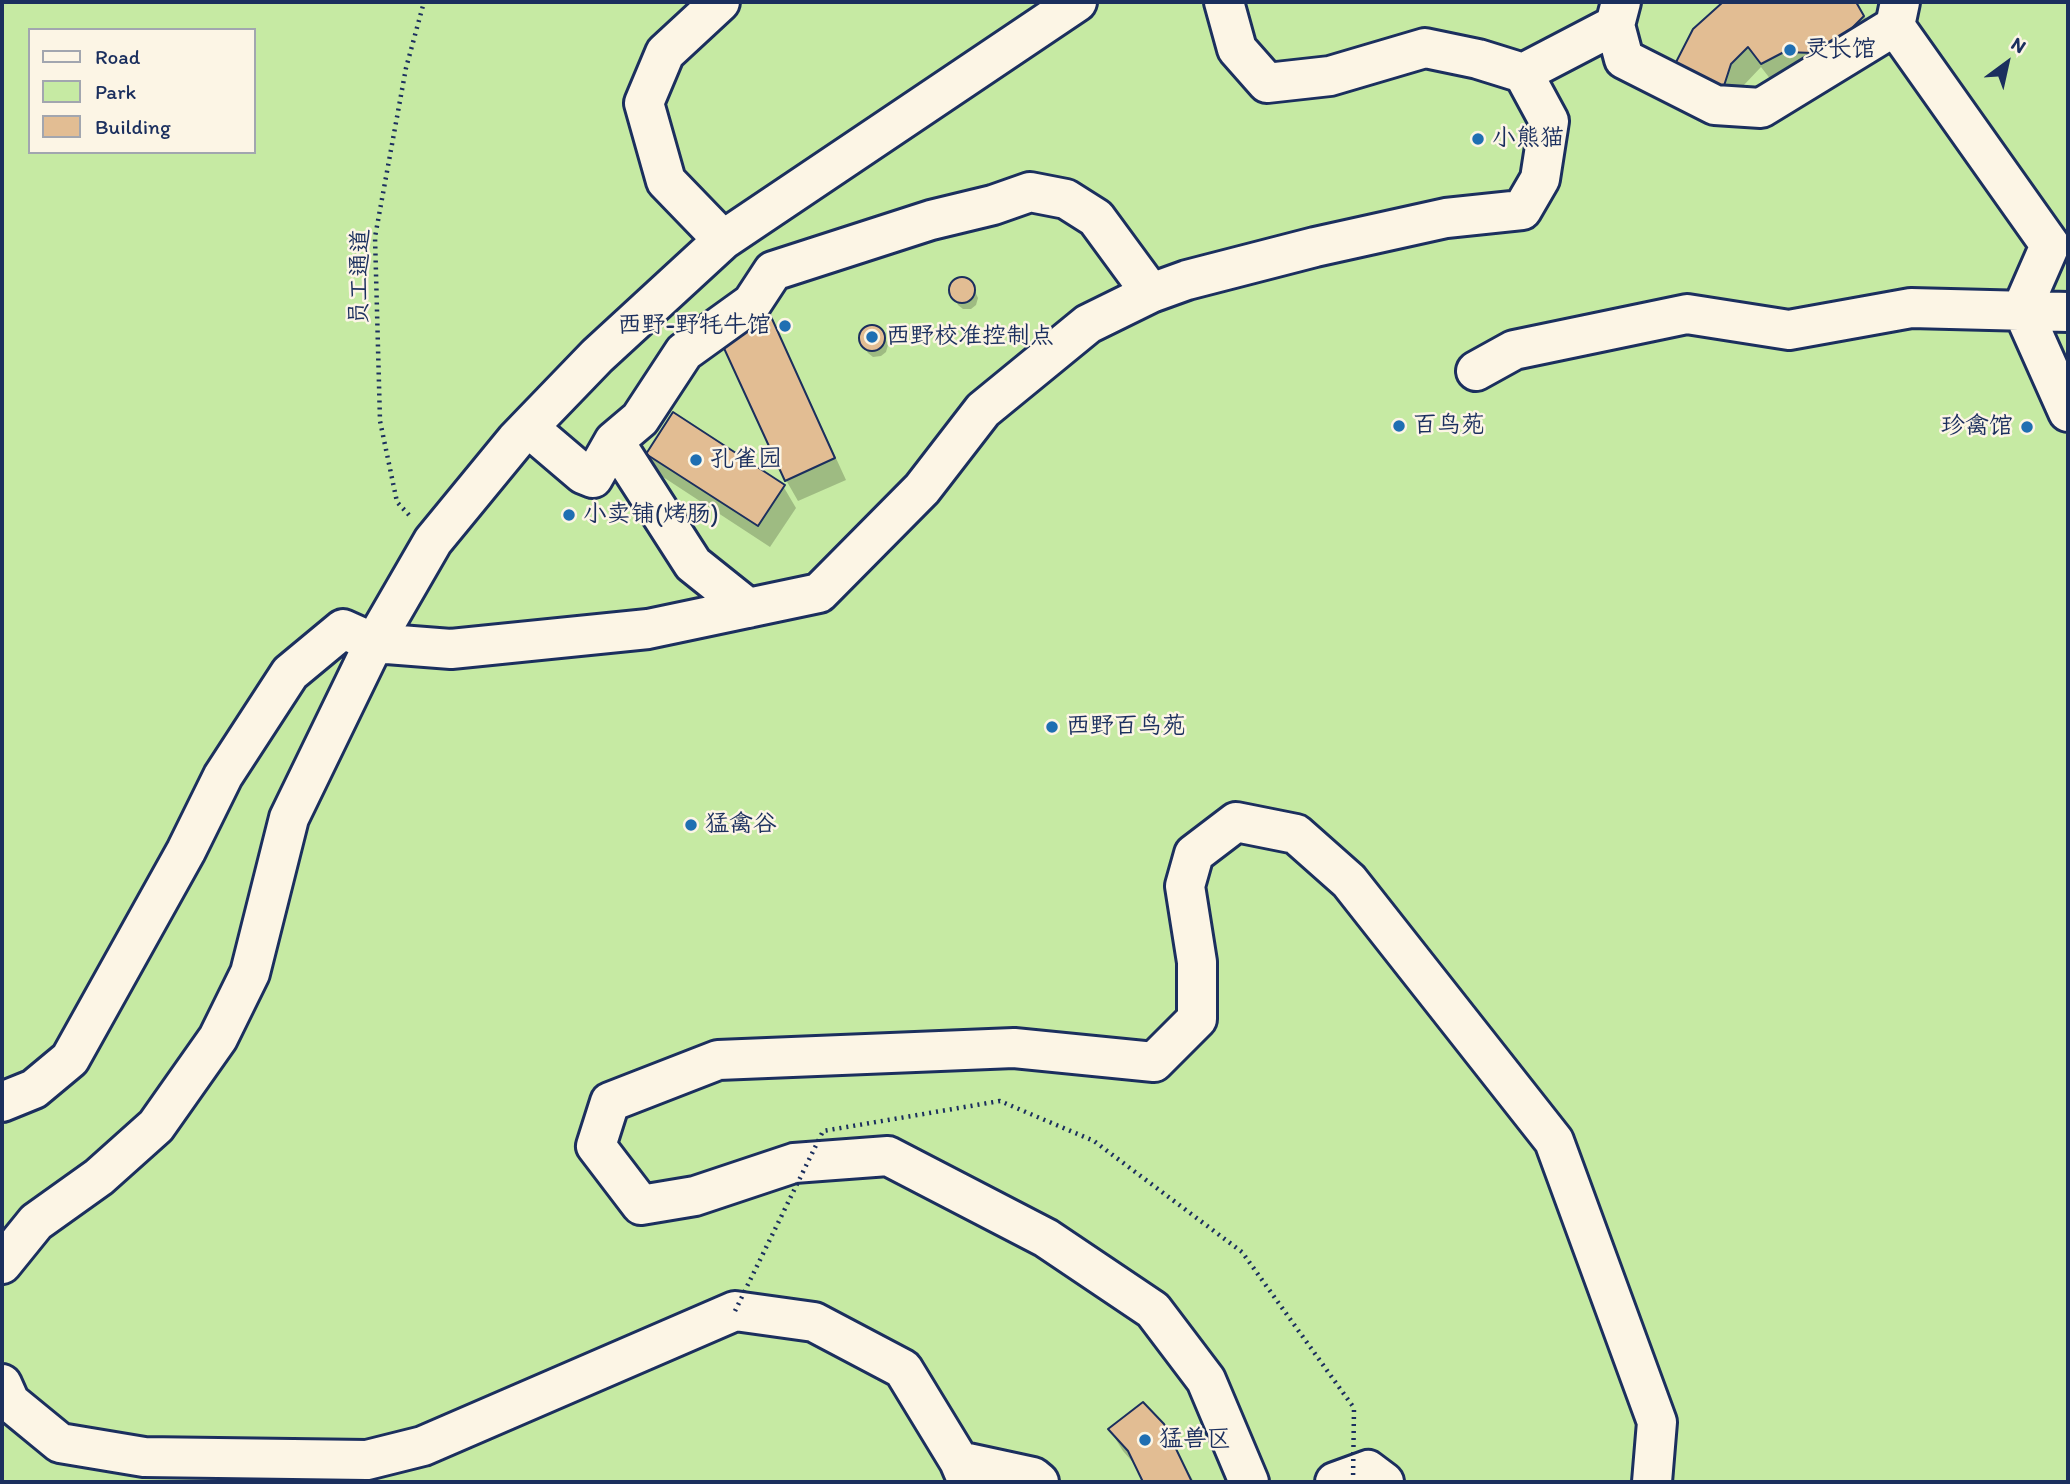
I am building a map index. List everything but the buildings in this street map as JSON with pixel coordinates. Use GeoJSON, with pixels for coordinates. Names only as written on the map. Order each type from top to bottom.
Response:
{"type":"FeatureCollection","features":[{"type":"Feature","properties":{"kind":"lane"},"geometry":{"type":"LineString","coordinates":[[720,2],[665,53],[644,103],[666,181],[723,240]]}},
{"type":"Feature","properties":{"kind":"lane"},"geometry":{"type":"LineString","coordinates":[[2,1264],[36,1222],[99,1177],[156,1126],[219,1038],[250,972],[289,818],[374,643],[433,541],[516,440],[597,356],[723,240],[1077,2]]}},
{"type":"Feature","properties":{"kind":"lane"},"geometry":{"type":"LineString","coordinates":[[2,1102],[34,1089],[70,1059],[186,851],[223,776],[290,673],[343,629],[374,643],[452,649],[648,629],[819,593],[922,489],[983,410],[1088,324],[1151,293],[1187,279],[1446,218],[1522,210],[1539,179],[1549,121],[1523,74],[1478,59],[1425,48],[1330,76],[1267,83],[1237,49],[1224,2]]}},
{"type":"Feature","properties":{"kind":"lane"},"geometry":{"type":"LineString","coordinates":[[1523,74],[1618,13],[1624,59],[1715,105],[1761,108],[1898,14],[2050,245],[2022,309],[2068,412]]}},
{"type":"Feature","properties":{"kind":"lane"},"geometry":{"type":"LineString","coordinates":[[530,428],[583,474],[593,478],[614,441],[640,419],[684,352],[752,303],[773,271],[931,220],[993,205],[1030,192],[1066,199],[1096,218],[1151,293]]}},
{"type":"Feature","properties":{"kind":"lane"},"geometry":{"type":"LineString","coordinates":[[1476,371],[1514,350],[1687,314],[1789,330],[1911,308],[2068,312]]}},
{"type":"Feature","properties":{"kind":"lane"},"geometry":{"type":"LineString","coordinates":[[614,441],[693,564],[748,608]]}},
{"type":"Feature","properties":{"kind":"lane"},"geometry":{"type":"LineString","coordinates":[[1249,1482],[1206,1380],[1153,1310],[1046,1238],[888,1156],[794,1163],[695,1196],[641,1205],[596,1146],[610,1102],[718,1060],[1014,1048],[1154,1062],[1197,1019],[1197,962],[1185,886],[1194,854],[1236,822],[1296,834],[1349,881],[1554,1141],[1657,1422],[1652,1482]]}},
{"type":"Feature","properties":{"kind":"lane"},"geometry":{"type":"LineString","coordinates":[[2,1384],[9,1402],[60,1443],[144,1457],[367,1460],[423,1446],[735,1311],[814,1322],[903,1369],[963,1472],[1032,1477],[1039,1482]]}},
{"type":"Feature","properties":{"kind":"lane"},"geometry":{"type":"LineString","coordinates":[[1335,1482],[1368,1470],[1384,1482]]}},
{"type":"Feature","properties":{"kind":"path","name":"员工通道"},"geometry":{"type":"LineString","coordinates":[[425,2],[406,68],[375,237],[380,421],[397,502],[433,541]]}},
{"type":"Feature","properties":{"kind":"path"},"geometry":{"type":"LineString","coordinates":[[735,1311],[823,1132],[1000,1101],[1094,1141],[1242,1252],[1354,1408],[1353,1482]]}},
{"type":"Feature","properties":{"kind":"green space"},"geometry":{"type":"Polygon","coordinates":[[[2,2],[2068,2],[2068,1482],[2,1482],[2,2]]]}},
{"type":"Feature","properties":{"kind":"place","name":"灵长馆"},"geometry":{"type":"Point","coordinates":[1790,50]}},
{"type":"Feature","properties":{"kind":"place","name":"小熊猫"},"geometry":{"type":"Point","coordinates":[1478,139]}},
{"type":"Feature","properties":{"kind":"place","name":"西野-野牦牛馆"},"geometry":{"type":"Point","coordinates":[785,326]}},
{"type":"Feature","properties":{"kind":"place","name":"西野校准控制点"},"geometry":{"type":"Point","coordinates":[872,337]}},
{"type":"Feature","properties":{"kind":"place","name":"百鸟苑"},"geometry":{"type":"Point","coordinates":[1399,426]}},
{"type":"Feature","properties":{"kind":"place","name":"珍禽馆"},"geometry":{"type":"Point","coordinates":[2027,427]}},
{"type":"Feature","properties":{"kind":"place","name":"孔雀园"},"geometry":{"type":"Point","coordinates":[696,460]}},
{"type":"Feature","properties":{"kind":"place","name":"小卖铺(烤肠)"},"geometry":{"type":"Point","coordinates":[569,515]}},
{"type":"Feature","properties":{"kind":"place","name":"西野百鸟苑"},"geometry":{"type":"Point","coordinates":[1052,727]}},
{"type":"Feature","properties":{"kind":"place","name":"猛禽谷"},"geometry":{"type":"Point","coordinates":[691,825]}},
{"type":"Feature","properties":{"kind":"place","name":"猛兽区"},"geometry":{"type":"Point","coordinates":[1145,1440]}}]}
